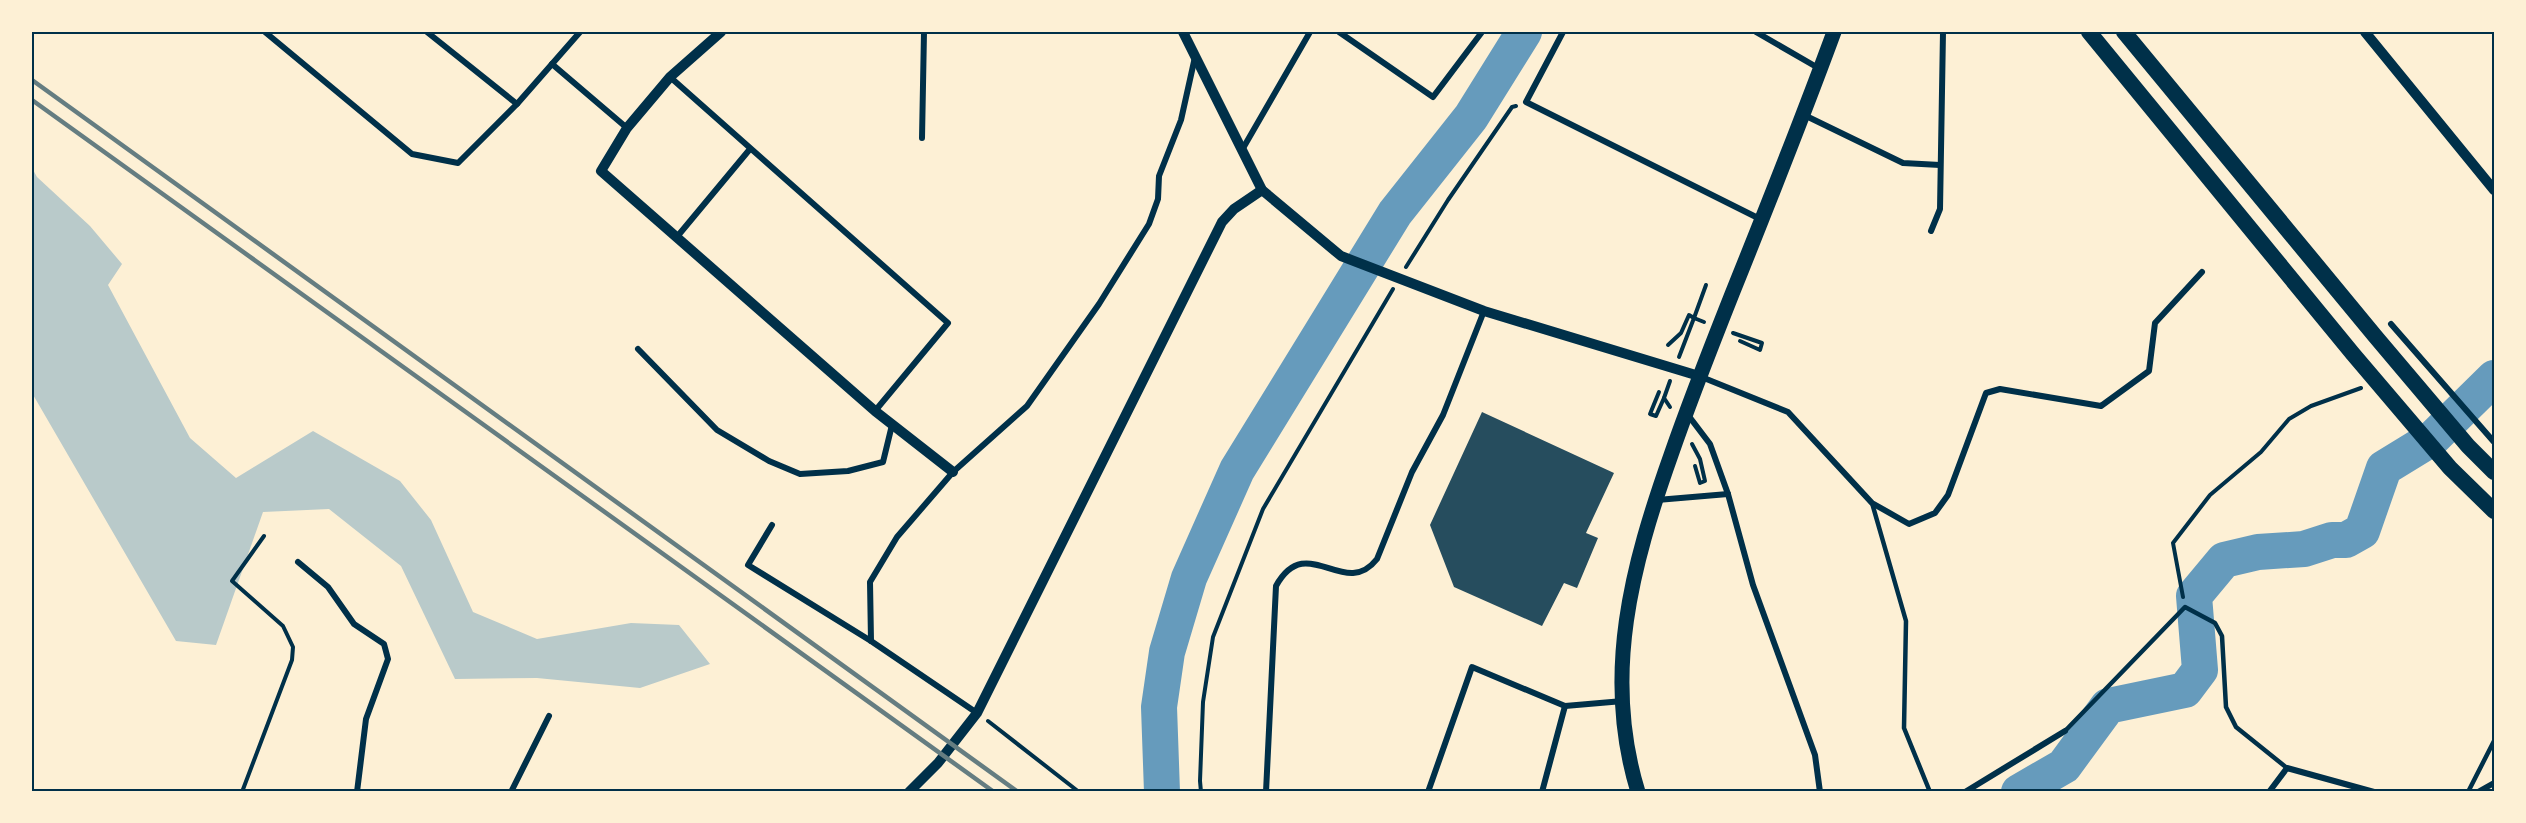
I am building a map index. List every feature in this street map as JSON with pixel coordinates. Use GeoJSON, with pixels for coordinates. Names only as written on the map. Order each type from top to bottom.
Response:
{"type":"FeatureCollection","features":[{"type":"Feature","properties":{"kind":"highway"},"geometry":{"type":"LineString","coordinates":[[2089,32],[2353,354],[2450,468],[2494,511]]}},
{"type":"Feature","properties":{"kind":"highway"},"geometry":{"type":"LineString","coordinates":[[2124,32],[2375,336],[2468,446],[2494,472]]}},
{"type":"Feature","properties":{"kind":"main road"},"geometry":{"type":"LineString","coordinates":[[1638,792],[1628,744],[1623,701],[1622,663],[1626,612],[1640,547],[1699,376],[1834,32]]}},
{"type":"Feature","properties":{"kind":"street"},"geometry":{"type":"LineString","coordinates":[[265,32],[412,154],[458,164],[517,104],[580,32]]}},
{"type":"Feature","properties":{"kind":"street"},"geometry":{"type":"LineString","coordinates":[[427,32],[517,104]]}},
{"type":"Feature","properties":{"kind":"street"},"geometry":{"type":"LineString","coordinates":[[721,32],[670,77],[627,128],[601,171],[875,411],[953,472]]}},
{"type":"Feature","properties":{"kind":"street"},"geometry":{"type":"LineString","coordinates":[[922,138],[924,32]]}},
{"type":"Feature","properties":{"kind":"street"},"geometry":{"type":"LineString","coordinates":[[1183,32],[1262,190],[1341,256],[1484,311],[1699,376],[1788,412],[1872,503],[1909,524],[1935,513],[1948,495],[1986,393],[2000,388],[2101,406],[2149,371],[2156,323],[2202,272]]}},
{"type":"Feature","properties":{"kind":"street"},"geometry":{"type":"LineString","coordinates":[[1242,151],[1310,32]]}},
{"type":"Feature","properties":{"kind":"street"},"geometry":{"type":"LineString","coordinates":[[1339,32],[1433,97],[1482,32]]}},
{"type":"Feature","properties":{"kind":"street"},"geometry":{"type":"LineString","coordinates":[[1563,32],[1526,102],[1762,220]]}},
{"type":"Feature","properties":{"kind":"street"},"geometry":{"type":"LineString","coordinates":[[1756,32],[1820,69]]}},
{"type":"Feature","properties":{"kind":"street"},"geometry":{"type":"LineString","coordinates":[[1931,231],[1940,209],[1943,32]]}},
{"type":"Feature","properties":{"kind":"street"},"geometry":{"type":"LineString","coordinates":[[2365,32],[2494,190]]}},
{"type":"Feature","properties":{"kind":"street"},"geometry":{"type":"LineString","coordinates":[[871,641],[870,582],[897,537],[953,472],[1027,406],[1050,375],[1149,224],[1158,199],[1159,176],[1181,120],[1196,56]]}},
{"type":"Feature","properties":{"kind":"street"},"geometry":{"type":"LineString","coordinates":[[552,64],[627,128]]}},
{"type":"Feature","properties":{"kind":"street"},"geometry":{"type":"LineString","coordinates":[[670,77],[948,323],[875,411]]}},
{"type":"Feature","properties":{"kind":"street"},"geometry":{"type":"LineString","coordinates":[[1802,114],[1903,163],[1940,165]]}},
{"type":"Feature","properties":{"kind":"street"},"geometry":{"type":"LineString","coordinates":[[676,238],[750,149]]}},
{"type":"Feature","properties":{"kind":"street"},"geometry":{"type":"LineString","coordinates":[[917,789],[958,740],[977,713],[1222,222],[1234,209],[1262,190]]}},
{"type":"Feature","properties":{"kind":"street"},"geometry":{"type":"LineString","coordinates":[[1266,792],[1276,586],[1283,575],[1308,562],[1352,574],[1369,569],[1377,559],[1412,472],[1443,415],[1484,311]]}},
{"type":"Feature","properties":{"kind":"street"},"geometry":{"type":"LineString","coordinates":[[2391,324],[2494,442]]}},
{"type":"Feature","properties":{"kind":"street"},"geometry":{"type":"LineString","coordinates":[[638,349],[717,430],[769,461],[800,474],[848,471],[883,462],[892,425]]}},
{"type":"Feature","properties":{"kind":"street"},"geometry":{"type":"LineString","coordinates":[[1686,412],[1710,444],[1728,494],[1753,585],[1815,754],[1820,792]]}},
{"type":"Feature","properties":{"kind":"street"},"geometry":{"type":"LineString","coordinates":[[1655,500],[1728,494]]}},
{"type":"Feature","properties":{"kind":"street"},"geometry":{"type":"LineString","coordinates":[[772,525],[748,565],[871,641],[977,713]]}},
{"type":"Feature","properties":{"kind":"street"},"geometry":{"type":"LineString","coordinates":[[298,562],[328,587],[354,624],[384,644],[388,659],[366,719],[357,792]]}},
{"type":"Feature","properties":{"kind":"street"},"geometry":{"type":"LineString","coordinates":[[1428,792],[1472,667],[1565,706],[1623,701]]}},
{"type":"Feature","properties":{"kind":"street"},"geometry":{"type":"LineString","coordinates":[[1542,792],[1565,706]]}},
{"type":"Feature","properties":{"kind":"street"},"geometry":{"type":"LineString","coordinates":[[511,792],[549,716]]}},
{"type":"Feature","properties":{"kind":"street"},"geometry":{"type":"LineString","coordinates":[[1965,792],[2066,731]]}},
{"type":"Feature","properties":{"kind":"street"},"geometry":{"type":"LineString","coordinates":[[2269,792],[2287,768],[2374,792]]}},
{"type":"Feature","properties":{"kind":"street"},"geometry":{"type":"LineString","coordinates":[[2478,792],[2494,783]]}},
{"type":"Feature","properties":{"kind":"lane"},"geometry":{"type":"LineString","coordinates":[[1872,503],[1906,621],[1904,728],[1930,792]]}},
{"type":"Feature","properties":{"kind":"lane"},"geometry":{"type":"LineString","coordinates":[[2066,731],[2185,607],[2215,623],[2222,636],[2226,707],[2236,727],[2287,768]]}},
{"type":"Feature","properties":{"kind":"lane"},"geometry":{"type":"LineString","coordinates":[[2468,792],[2494,741]]}},
{"type":"Feature","properties":{"kind":"path"},"geometry":{"type":"LineString","coordinates":[[1201,792],[1203,702],[1213,637],[1263,509],[1399,278],[1448,200],[1512,107],[1526,102]]}},
{"type":"Feature","properties":{"kind":"path"},"geometry":{"type":"LineString","coordinates":[[1668,345],[1681,333],[1689,315],[1694,318],[1706,285]]}},
{"type":"Feature","properties":{"kind":"path"},"geometry":{"type":"LineString","coordinates":[[1739,335],[1762,343],[1760,350],[1740,341]]}},
{"type":"Feature","properties":{"kind":"path"},"geometry":{"type":"LineString","coordinates":[[2185,607],[2173,543],[2210,495],[2261,452],[2289,419],[2311,406],[2364,387]]}},
{"type":"Feature","properties":{"kind":"path"},"geometry":{"type":"LineString","coordinates":[[1659,392],[1650,414],[1656,416],[1664,398]]}},
{"type":"Feature","properties":{"kind":"path"},"geometry":{"type":"LineString","coordinates":[[1695,465],[1700,483],[1705,482],[1700,459]]}},
{"type":"Feature","properties":{"kind":"path"},"geometry":{"type":"LineString","coordinates":[[242,792],[293,654],[293,646],[283,626],[232,581],[264,536]]}},
{"type":"Feature","properties":{"kind":"path"},"geometry":{"type":"LineString","coordinates":[[977,713],[1079,792]]}},
{"type":"Feature","properties":{"kind":"shaded area"},"geometry":{"type":"Polygon","coordinates":[[[32,168],[37,177],[90,226],[122,264],[108,285],[190,438],[236,478],[313,431],[400,481],[431,520],[473,612],[537,639],[631,623],[679,625],[710,664],[640,688],[537,678],[455,679],[401,566],[329,509],[263,512],[216,645],[176,641],[32,393],[32,168]]]}},
{"type":"Feature","properties":{"kind":"building"},"geometry":{"type":"Polygon","coordinates":[[[1482,412],[1614,473],[1586,533],[1598,538],[1577,588],[1564,583],[1542,626],[1454,587],[1430,525],[1482,412]]]}},
{"type":"Feature","properties":{"kind":"waterway"},"geometry":{"type":"LineString","coordinates":[[1162,792],[1159,707],[1167,652],[1189,578],[1237,470],[1395,213],[1471,117],[1524,32]]}},
{"type":"Feature","properties":{"kind":"waterway"},"geometry":{"type":"LineString","coordinates":[[2019,792],[2064,766],[2108,706],[2185,690],[2200,670],[2194,596],[2224,560],[2258,552],[2304,549],[2332,540],[2346,540],[2362,531],[2384,468],[2433,438],[2494,378]]}},
{"type":"Feature","properties":{"kind":"railway"},"geometry":{"type":"LineString","coordinates":[[32,80],[1018,792]]}},
{"type":"Feature","properties":{"kind":"railway"},"geometry":{"type":"LineString","coordinates":[[32,100],[994,792]]}}]}
